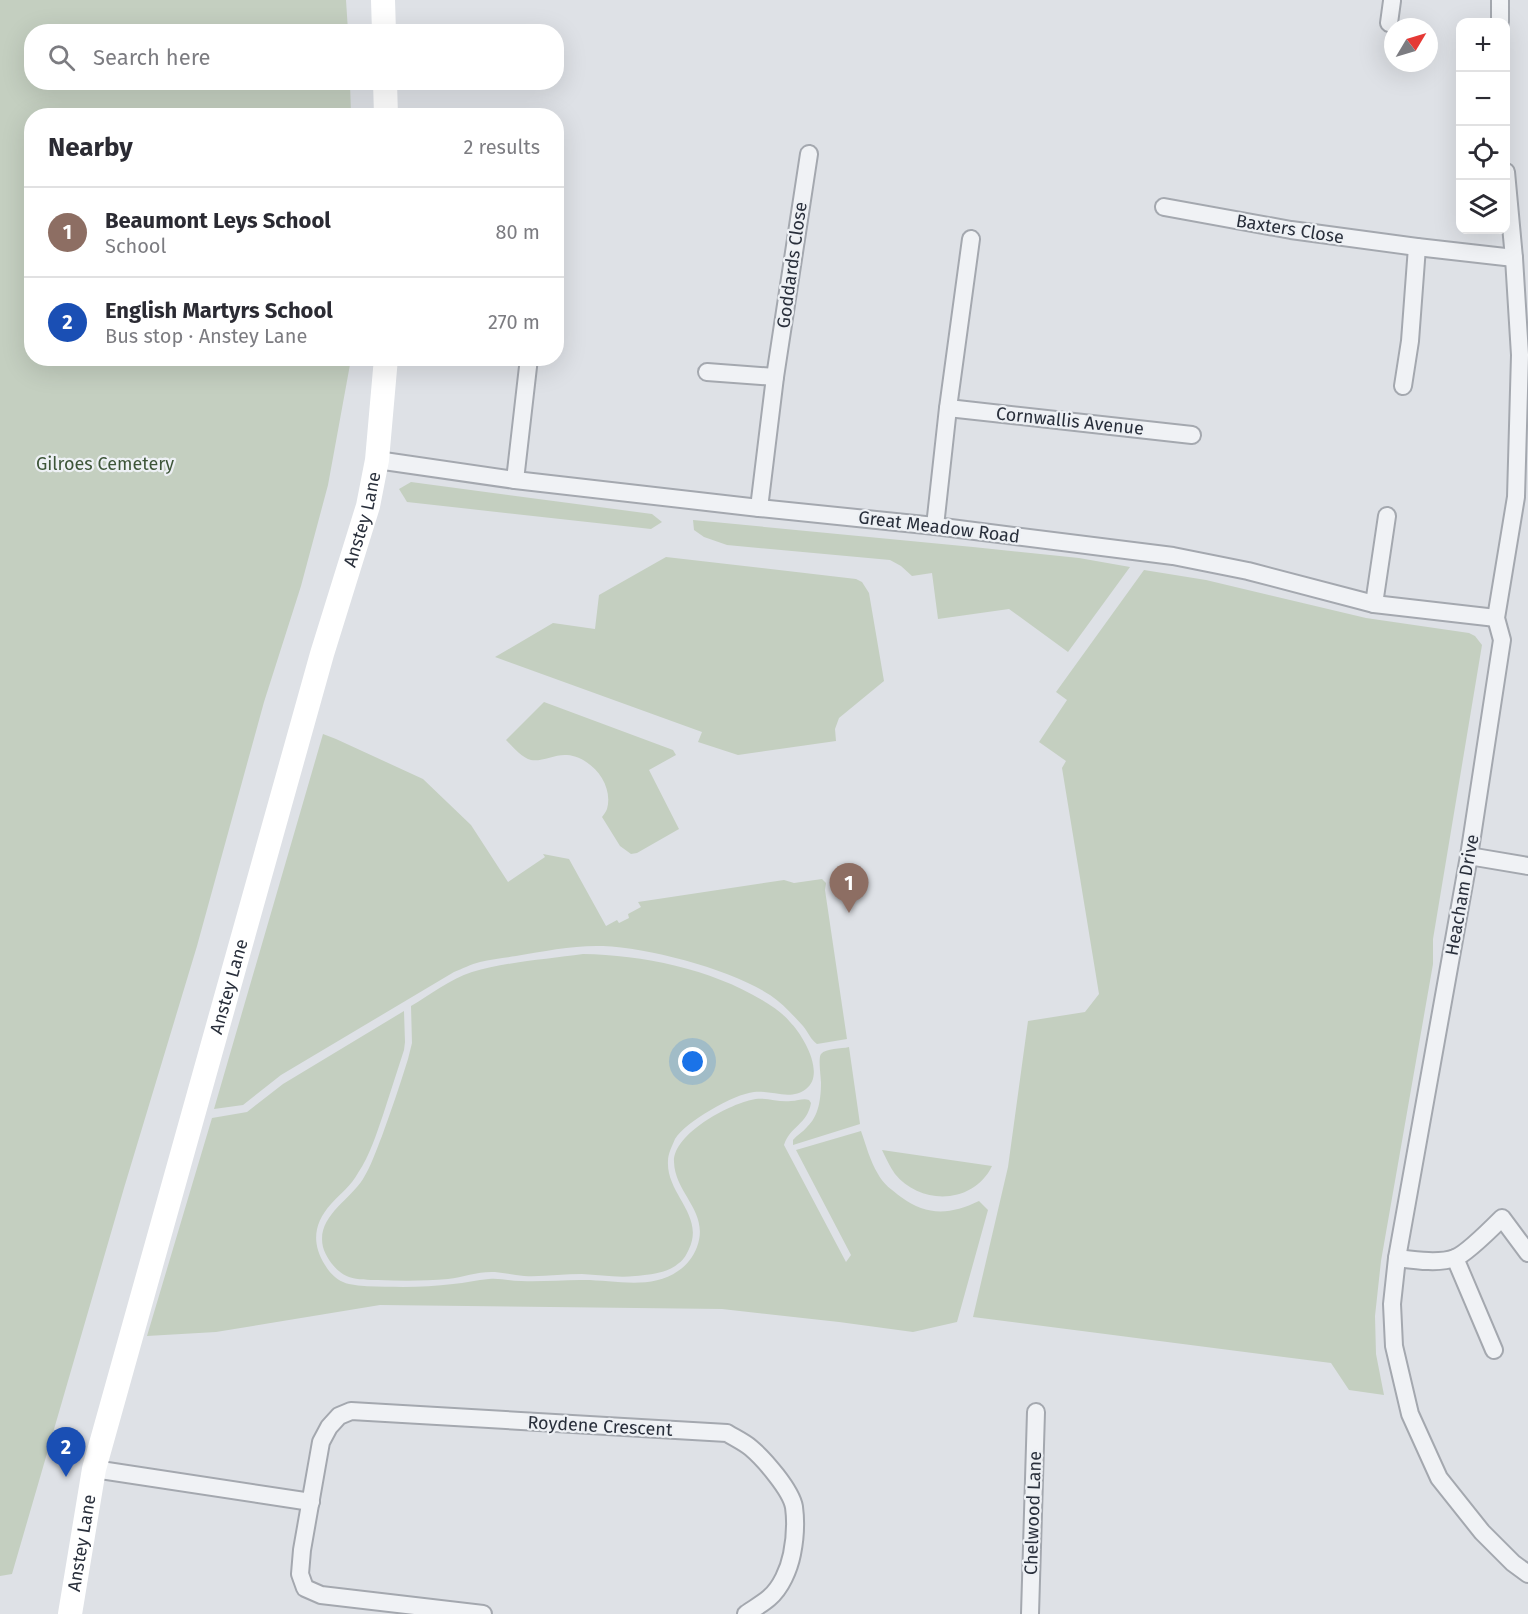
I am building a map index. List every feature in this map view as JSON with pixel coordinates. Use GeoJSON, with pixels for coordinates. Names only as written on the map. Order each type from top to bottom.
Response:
{"type":"FeatureCollection","features":[{"type":"Feature","properties":{"kind":"main road"},"geometry":{"type":"LineString","coordinates":[[382,0],[384,24]]}},
{"type":"Feature","properties":{"kind":"main road"},"geometry":{"type":"LineString","coordinates":[[385,90],[386,108]]}},
{"type":"Feature","properties":{"kind":"main road","name":"Anstey Lane"},"geometry":{"type":"LineString","coordinates":[[70,1614],[94,1469],[319,666],[368,506],[377,460],[385,366]]}},
{"type":"Feature","properties":{"kind":"street"},"geometry":{"type":"LineString","coordinates":[[1389,18],[1390,0]]}},
{"type":"Feature","properties":{"kind":"street"},"geometry":{"type":"LineString","coordinates":[[1500,0],[1500,18]]}},
{"type":"Feature","properties":{"kind":"street","name":"Goddards Close"},"geometry":{"type":"LineString","coordinates":[[759,508],[775,377],[809,153]]}},
{"type":"Feature","properties":{"kind":"street","name":"Heacham Drive"},"geometry":{"type":"LineString","coordinates":[[1507,180],[1514,258],[1523,302],[1520,355],[1522,497],[1496,618],[1502,640],[1469,856],[1397,1258],[1392,1304],[1394,1346],[1410,1414],[1439,1478],[1482,1532],[1513,1563],[1528,1574]]}},
{"type":"Feature","properties":{"kind":"street","name":"Baxters Close"},"geometry":{"type":"LineString","coordinates":[[1164,207],[1291,230],[1514,258]]}},
{"type":"Feature","properties":{"kind":"street"},"geometry":{"type":"LineString","coordinates":[[935,526],[948,408],[972,239]]}},
{"type":"Feature","properties":{"kind":"street"},"geometry":{"type":"LineString","coordinates":[[1404,386],[1417,247]]}},
{"type":"Feature","properties":{"kind":"street"},"geometry":{"type":"LineString","coordinates":[[515,480],[528,366]]}},
{"type":"Feature","properties":{"kind":"street"},"geometry":{"type":"LineString","coordinates":[[707,372],[775,377]]}},
{"type":"Feature","properties":{"kind":"street","name":"Cornwallis Avenue"},"geometry":{"type":"LineString","coordinates":[[948,408],[1192,435]]}},
{"type":"Feature","properties":{"kind":"street","name":"Great Meadow Road"},"geometry":{"type":"LineString","coordinates":[[377,460],[515,480],[935,526],[1173,556],[1248,571],[1374,604],[1496,618]]}},
{"type":"Feature","properties":{"kind":"street"},"geometry":{"type":"LineString","coordinates":[[1374,604],[1387,516]]}},
{"type":"Feature","properties":{"kind":"street"},"geometry":{"type":"LineString","coordinates":[[1469,856],[1528,866]]}},
{"type":"Feature","properties":{"kind":"street"},"geometry":{"type":"LineString","coordinates":[[1397,1258],[1424,1262],[1455,1258],[1475,1244],[1502,1218],[1528,1253]]}},
{"type":"Feature","properties":{"kind":"street"},"geometry":{"type":"LineString","coordinates":[[1455,1258],[1494,1350]]}},
{"type":"Feature","properties":{"kind":"street","name":"Roydene Crescent"},"geometry":{"type":"LineString","coordinates":[[483,1614],[321,1595],[305,1588],[300,1574],[321,1442],[339,1416],[351,1411],[727,1433],[750,1446],[767,1463],[794,1505],[795,1525],[790,1563],[781,1583],[770,1598],[746,1614]]}},
{"type":"Feature","properties":{"kind":"street","name":"Chelwood Lane"},"geometry":{"type":"LineString","coordinates":[[1030,1614],[1036,1412]]}},
{"type":"Feature","properties":{"kind":"street"},"geometry":{"type":"LineString","coordinates":[[94,1469],[311,1502]]}},
{"type":"Feature","properties":{"kind":"green space","name":"Gilroes Cemetery"},"geometry":{"type":"Polygon","coordinates":[[[0,0],[346,0],[348,24],[24,24],[24,90],[350,90],[351,108],[24,108],[24,366],[350,366],[328,485],[301,586],[264,702],[197,946],[12,1574],[0,1576],[0,0]]]}},
{"type":"Feature","properties":{"kind":"green space"},"geometry":{"type":"Polygon","coordinates":[[[411,482],[652,514],[662,522],[651,529],[407,502],[399,489],[411,482]]]}},
{"type":"Feature","properties":{"kind":"green space"},"geometry":{"type":"Polygon","coordinates":[[[693,520],[1079,558],[1130,567],[1068,652],[1009,609],[938,619],[932,573],[912,576],[890,560],[727,545],[704,537],[694,530],[693,520]]]}},
{"type":"Feature","properties":{"kind":"green space"},"geometry":{"type":"Polygon","coordinates":[[[666,557],[856,579],[862,582],[869,593],[884,681],[839,718],[835,729],[836,741],[738,755],[698,742],[702,732],[495,657],[553,623],[595,629],[599,595],[666,557]]]}},
{"type":"Feature","properties":{"kind":"green space"},"geometry":{"type":"Polygon","coordinates":[[[1144,570],[1206,580],[1366,618],[1469,633],[1475,636],[1482,645],[1433,939],[1433,964],[1381,1261],[1375,1316],[1376,1354],[1384,1395],[1349,1390],[1331,1363],[973,1317],[1008,1167],[1028,1021],[1085,1012],[1099,994],[1062,768],[1066,761],[1039,742],[1067,700],[1056,692],[1144,570]]]}},
{"type":"Feature","properties":{"kind":"green space"},"geometry":{"type":"Polygon","coordinates":[[[544,702],[673,750],[676,755],[649,770],[679,829],[637,853],[631,854],[620,846],[602,817],[607,809],[607,790],[599,773],[592,766],[567,755],[531,760],[517,752],[506,740],[544,702]]]}},
{"type":"Feature","properties":{"kind":"green space"},"geometry":{"type":"Polygon","coordinates":[[[323,734],[423,779],[471,825],[508,882],[545,857],[543,854],[569,859],[606,926],[617,920],[619,923],[629,918],[628,914],[641,907],[638,902],[784,880],[794,883],[822,879],[826,883],[825,890],[847,1039],[817,1044],[803,1026],[774,998],[734,977],[712,969],[643,951],[603,946],[570,947],[484,961],[454,972],[281,1075],[243,1105],[214,1109],[323,734]]]}},
{"type":"Feature","properties":{"kind":"green space"},"geometry":{"type":"Polygon","coordinates":[[[583,954],[629,957],[676,966],[699,972],[742,989],[784,1016],[801,1036],[810,1055],[814,1074],[812,1082],[806,1089],[787,1095],[760,1092],[745,1094],[699,1117],[675,1139],[668,1158],[669,1173],[689,1215],[693,1237],[681,1262],[664,1271],[629,1277],[582,1274],[524,1276],[489,1272],[448,1279],[396,1281],[356,1279],[340,1272],[324,1251],[322,1236],[324,1227],[335,1210],[363,1179],[382,1136],[412,1043],[411,1006],[448,983],[472,972],[512,963],[583,954]]]}},
{"type":"Feature","properties":{"kind":"green space"},"geometry":{"type":"Polygon","coordinates":[[[404,1011],[404,1050],[372,1145],[355,1178],[325,1211],[316,1233],[321,1257],[329,1271],[342,1281],[363,1286],[409,1287],[493,1279],[592,1280],[630,1283],[655,1281],[667,1277],[681,1269],[694,1254],[700,1235],[696,1213],[676,1173],[674,1162],[682,1141],[703,1122],[741,1103],[756,1099],[786,1101],[805,1099],[811,1103],[809,1110],[784,1145],[846,1262],[851,1255],[796,1150],[861,1131],[880,1178],[901,1197],[920,1208],[929,1210],[948,1211],[979,1201],[988,1210],[957,1322],[913,1332],[722,1309],[380,1305],[216,1332],[147,1336],[212,1118],[247,1112],[283,1084],[404,1011]]]}},
{"type":"Feature","properties":{"kind":"green space"},"geometry":{"type":"Polygon","coordinates":[[[849,1047],[860,1124],[793,1145],[793,1140],[811,1123],[818,1106],[821,1088],[821,1054],[849,1047]]]}},
{"type":"Feature","properties":{"kind":"green space"},"geometry":{"type":"Polygon","coordinates":[[[882,1150],[992,1166],[984,1179],[973,1188],[960,1194],[932,1196],[919,1192],[895,1174],[882,1150]]]}},
{"type":"Feature","properties":{"kind":"place","name":"Beaumont Leys School"},"geometry":{"type":"Point","coordinates":[849,913]}},
{"type":"Feature","properties":{"kind":"place","name":"English Martyrs School"},"geometry":{"type":"Point","coordinates":[66,1477]}}]}
